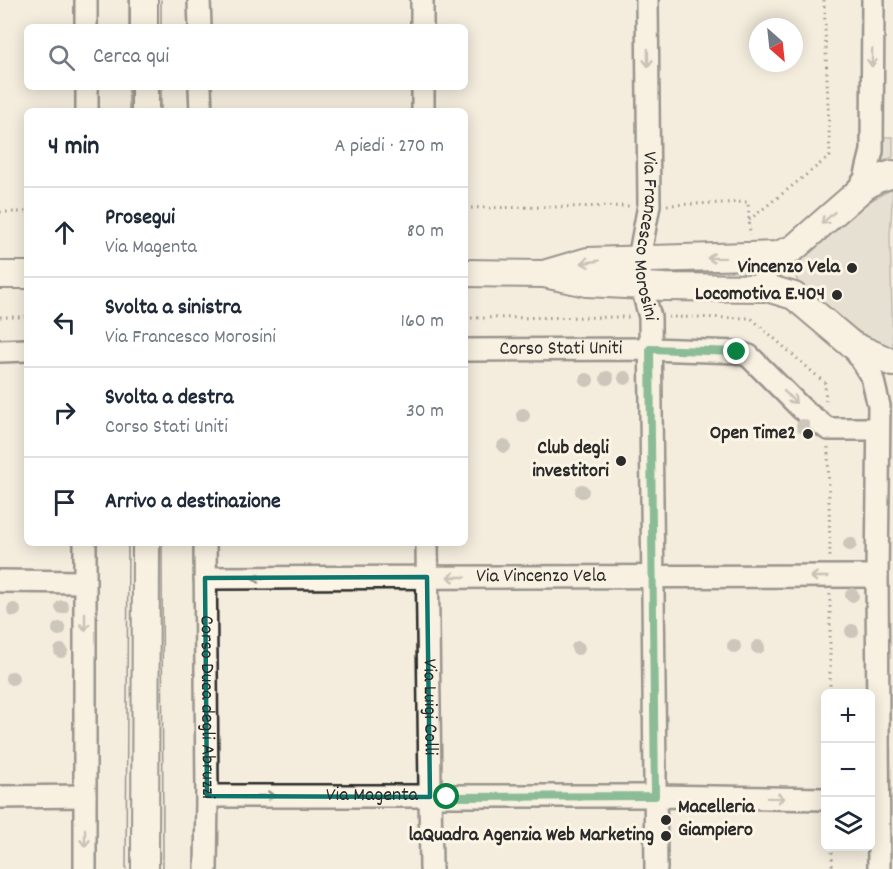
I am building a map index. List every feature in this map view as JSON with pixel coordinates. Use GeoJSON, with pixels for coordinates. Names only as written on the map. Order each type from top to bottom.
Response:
{"type":"FeatureCollection","features":[{"type":"Feature","properties":{"kind":"main road"},"geometry":{"type":"LineString","coordinates":[[144,0],[144,24]]}},
{"type":"Feature","properties":{"kind":"main road"},"geometry":{"type":"LineString","coordinates":[[145,90],[145,108]]}},
{"type":"Feature","properties":{"kind":"main road"},"geometry":{"type":"LineString","coordinates":[[544,274],[588,261],[777,255],[794,248],[864,187],[877,179],[893,174]]}},
{"type":"Feature","properties":{"kind":"main road"},"geometry":{"type":"LineString","coordinates":[[794,248],[785,271],[788,285],[794,296],[852,345],[893,363]]}},
{"type":"Feature","properties":{"kind":"main road"},"geometry":{"type":"LineString","coordinates":[[468,273],[544,274],[587,283],[641,284],[664,287],[767,288],[794,296]]}},
{"type":"Feature","properties":{"kind":"main road"},"geometry":{"type":"LineString","coordinates":[[0,275],[24,275]]}},
{"type":"Feature","properties":{"kind":"main road"},"geometry":{"type":"LineString","coordinates":[[145,869],[146,546]]}},
{"type":"Feature","properties":{"kind":"street"},"geometry":{"type":"LineString","coordinates":[[86,0],[86,24]]}},
{"type":"Feature","properties":{"kind":"street"},"geometry":{"type":"LineString","coordinates":[[199,0],[200,24]]}},
{"type":"Feature","properties":{"kind":"street"},"geometry":{"type":"LineString","coordinates":[[422,0],[422,24]]}},
{"type":"Feature","properties":{"kind":"street","name":"Via Francesco Morosini"},"geometry":{"type":"LineString","coordinates":[[647,0],[649,205],[639,259],[641,284],[650,317],[656,869]]}},
{"type":"Feature","properties":{"kind":"street"},"geometry":{"type":"LineString","coordinates":[[849,199],[865,179],[872,151],[873,0]]}},
{"type":"Feature","properties":{"kind":"street"},"geometry":{"type":"LineString","coordinates":[[87,90],[87,108]]}},
{"type":"Feature","properties":{"kind":"street"},"geometry":{"type":"LineString","coordinates":[[200,90],[201,108]]}},
{"type":"Feature","properties":{"kind":"street"},"geometry":{"type":"LineString","coordinates":[[423,90],[423,108]]}},
{"type":"Feature","properties":{"kind":"street"},"geometry":{"type":"LineString","coordinates":[[852,345],[872,377],[879,406],[874,797]]}},
{"type":"Feature","properties":{"kind":"street","name":"Corso Stati Uniti"},"geometry":{"type":"LineString","coordinates":[[468,350],[650,349],[737,352],[749,356],[802,409],[828,429]]}},
{"type":"Feature","properties":{"kind":"street"},"geometry":{"type":"LineString","coordinates":[[0,351],[24,350]]}},
{"type":"Feature","properties":{"kind":"street"},"geometry":{"type":"LineString","coordinates":[[828,429],[878,429]]}},
{"type":"Feature","properties":{"kind":"street"},"geometry":{"type":"LineString","coordinates":[[85,546],[85,869]]}},
{"type":"Feature","properties":{"kind":"street","name":"Corso Duca degli Abruzzi"},"geometry":{"type":"LineString","coordinates":[[205,546],[206,869]]}},
{"type":"Feature","properties":{"kind":"street","name":"Via Luigi Colli"},"geometry":{"type":"LineString","coordinates":[[427,546],[430,869]]}},
{"type":"Feature","properties":{"kind":"street","name":"Via Vincenzo Vela"},"geometry":{"type":"LineString","coordinates":[[205,578],[877,576]]}},
{"type":"Feature","properties":{"kind":"street"},"geometry":{"type":"LineString","coordinates":[[0,581],[84,582]]}},
{"type":"Feature","properties":{"kind":"street"},"geometry":{"type":"LineString","coordinates":[[0,797],[85,795]]}},
{"type":"Feature","properties":{"kind":"street","name":"Via Magenta"},"geometry":{"type":"LineString","coordinates":[[207,796],[821,798]]}},
{"type":"Feature","properties":{"kind":"street"},"geometry":{"type":"LineString","coordinates":[[875,813],[879,869]]}},
{"type":"Feature","properties":{"kind":"path"},"geometry":{"type":"LineString","coordinates":[[468,208],[748,202],[749,220],[830,156],[824,0]]}},
{"type":"Feature","properties":{"kind":"path"},"geometry":{"type":"LineString","coordinates":[[0,212],[24,212]]}},
{"type":"Feature","properties":{"kind":"path"},"geometry":{"type":"LineString","coordinates":[[0,317],[24,317]]}},
{"type":"Feature","properties":{"kind":"path"},"geometry":{"type":"LineString","coordinates":[[468,318],[751,318],[825,383],[828,429],[830,689]]}},
{"type":"Feature","properties":{"kind":"path"},"geometry":{"type":"LineString","coordinates":[[832,851],[832,869]]}},
{"type":"Feature","properties":{"kind":"highlighted area"},"geometry":{"type":"Polygon","coordinates":[[[427,577],[430,797],[207,796],[205,578],[427,577]]]}},
{"type":"Feature","properties":{"kind":"shaded area"},"geometry":{"type":"Polygon","coordinates":[[[884,137],[893,137],[893,157],[879,163],[884,137]]]}},
{"type":"Feature","properties":{"kind":"shaded area"},"geometry":{"type":"Polygon","coordinates":[[[893,189],[890,236],[893,349],[856,330],[833,312],[800,285],[795,269],[802,255],[834,228],[862,206],[893,189]]]}},
{"type":"Feature","properties":{"kind":"tram line"},"geometry":{"type":"LineString","coordinates":[[129,0],[129,24]]}},
{"type":"Feature","properties":{"kind":"tram line"},"geometry":{"type":"LineString","coordinates":[[161,0],[161,24]]}},
{"type":"Feature","properties":{"kind":"tram line"},"geometry":{"type":"LineString","coordinates":[[129,90],[129,108]]}},
{"type":"Feature","properties":{"kind":"tram line"},"geometry":{"type":"LineString","coordinates":[[161,90],[161,108]]}},
{"type":"Feature","properties":{"kind":"tram line"},"geometry":{"type":"LineString","coordinates":[[126,869],[128,546]]}},
{"type":"Feature","properties":{"kind":"tram line"},"geometry":{"type":"LineString","coordinates":[[162,546],[163,869]]}},
{"type":"Feature","properties":{"kind":"place","name":"Vincenzo Vela"},"geometry":{"type":"Point","coordinates":[852,268]}},
{"type":"Feature","properties":{"kind":"place","name":"Locomotiva E.404"},"geometry":{"type":"Point","coordinates":[837,295]}},
{"type":"Feature","properties":{"kind":"place","name":"Open Time2"},"geometry":{"type":"Point","coordinates":[808,434]}},
{"type":"Feature","properties":{"kind":"place","name":"Club degli investitori"},"geometry":{"type":"Point","coordinates":[621,461]}},
{"type":"Feature","properties":{"kind":"place","name":"Macelleria Giampiero"},"geometry":{"type":"Point","coordinates":[666,820]}},
{"type":"Feature","properties":{"kind":"place","name":"laQuadra Agenzia Web Marketing"},"geometry":{"type":"Point","coordinates":[666,836]}},
{"type":"Feature","properties":{"kind":"route"},"geometry":{"type":"LineString","coordinates":[[447,797],[655,796],[650,349],[737,352]]}}]}
